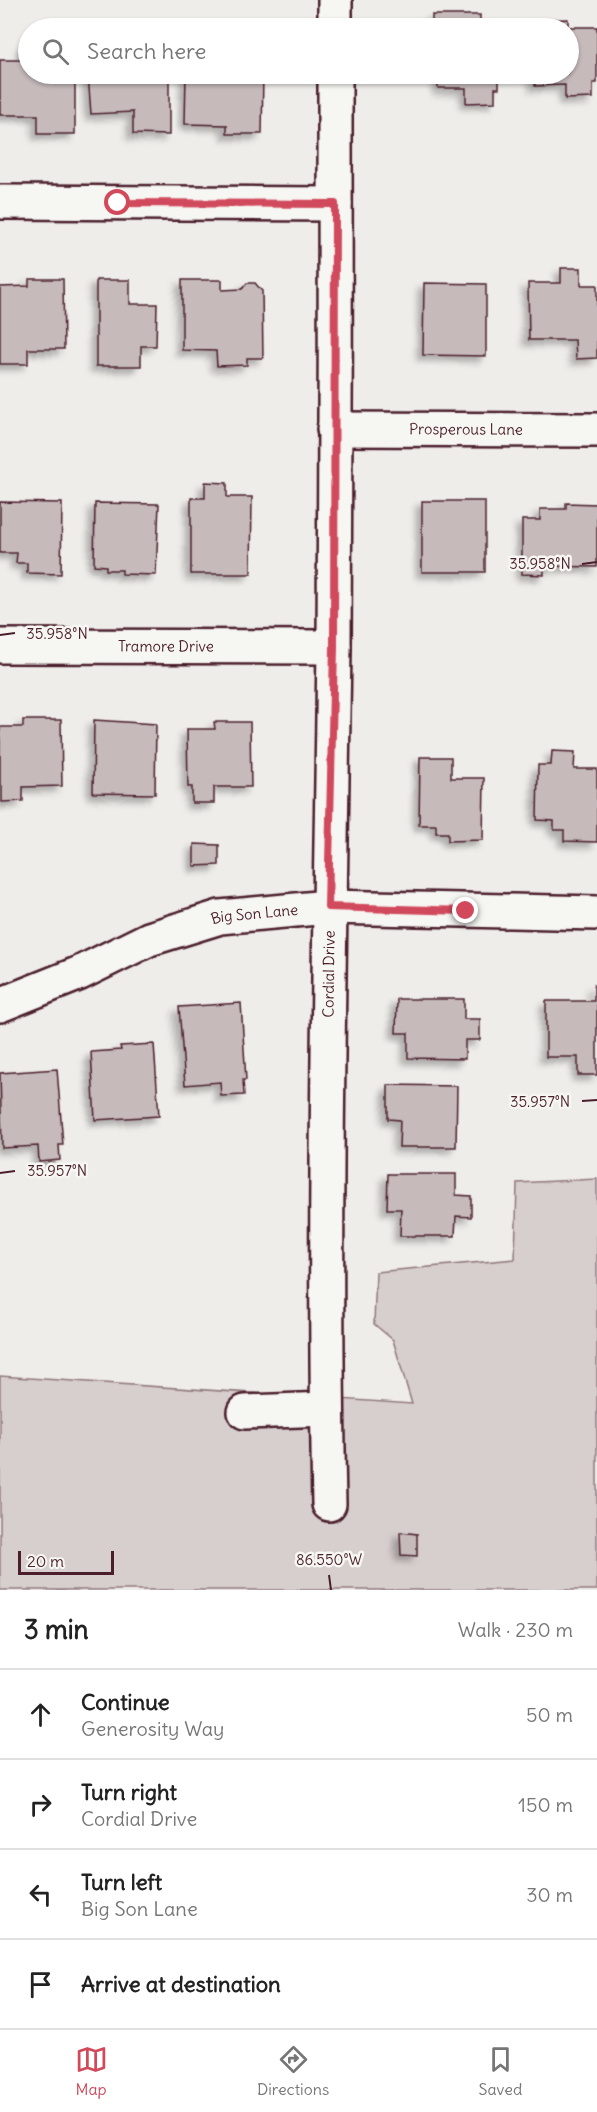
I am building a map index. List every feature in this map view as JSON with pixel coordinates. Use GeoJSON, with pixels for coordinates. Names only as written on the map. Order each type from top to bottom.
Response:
{"type":"FeatureCollection","features":[{"type":"Feature","properties":{"kind":"street"},"geometry":{"type":"LineString","coordinates":[[334,0],[335,18]]}},
{"type":"Feature","properties":{"kind":"street","name":"Cordial Drive"},"geometry":{"type":"LineString","coordinates":[[329,1504],[327,1409],[328,907],[334,647],[335,84]]}},
{"type":"Feature","properties":{"kind":"street"},"geometry":{"type":"LineString","coordinates":[[0,202],[335,204]]}},
{"type":"Feature","properties":{"kind":"street","name":"Prosperous Lane"},"geometry":{"type":"LineString","coordinates":[[334,429],[597,430]]}},
{"type":"Feature","properties":{"kind":"street","name":"Tramore Drive"},"geometry":{"type":"LineString","coordinates":[[0,646],[334,647]]}},
{"type":"Feature","properties":{"kind":"street","name":"Big Son Lane"},"geometry":{"type":"LineString","coordinates":[[0,1005],[80,973],[149,939],[220,917],[328,907],[597,913]]}},
{"type":"Feature","properties":{"kind":"street"},"geometry":{"type":"LineString","coordinates":[[245,1412],[327,1409]]}},
{"type":"Feature","properties":{"kind":"shaded area"},"geometry":{"type":"Polygon","coordinates":[[[597,1179],[597,1590],[0,1590],[0,1376],[412,1404],[393,1340],[374,1324],[376,1272],[515,1259],[517,1183],[597,1179]]]}},
{"type":"Feature","properties":{"kind":"building"},"geometry":{"type":"Polygon","coordinates":[[[432,15],[480,15],[480,18],[432,18],[432,15]]]}},
{"type":"Feature","properties":{"kind":"building"},"geometry":{"type":"Polygon","coordinates":[[[579,27],[597,27],[597,83],[593,83],[593,98],[565,99],[565,85],[535,86],[535,84],[579,84],[579,27]]]}},
{"type":"Feature","properties":{"kind":"building"},"geometry":{"type":"Polygon","coordinates":[[[0,60],[18,60],[18,84],[75,84],[75,134],[38,134],[38,115],[0,115],[0,60]]]}},
{"type":"Feature","properties":{"kind":"building"},"geometry":{"type":"Polygon","coordinates":[[[89,84],[169,84],[169,135],[133,134],[133,112],[91,114],[89,84]]]}},
{"type":"Feature","properties":{"kind":"building"},"geometry":{"type":"Polygon","coordinates":[[[186,84],[263,84],[262,134],[227,134],[227,125],[185,124],[186,84]]]}},
{"type":"Feature","properties":{"kind":"building"},"geometry":{"type":"Polygon","coordinates":[[[438,84],[499,84],[499,88],[495,88],[495,102],[466,103],[466,88],[438,88],[438,84]]]}},
{"type":"Feature","properties":{"kind":"building"},"geometry":{"type":"Polygon","coordinates":[[[561,268],[581,268],[581,285],[597,285],[597,358],[576,359],[575,340],[529,340],[528,283],[561,283],[561,268]]]}},
{"type":"Feature","properties":{"kind":"building"},"geometry":{"type":"Polygon","coordinates":[[[29,279],[63,279],[64,349],[28,349],[28,364],[0,364],[0,287],[29,286],[29,279]]]}},
{"type":"Feature","properties":{"kind":"building"},"geometry":{"type":"Polygon","coordinates":[[[96,280],[130,280],[130,304],[157,304],[156,346],[141,346],[141,366],[96,366],[96,280]]]}},
{"type":"Feature","properties":{"kind":"building"},"geometry":{"type":"Polygon","coordinates":[[[182,280],[222,280],[222,290],[242,289],[247,283],[255,283],[262,291],[263,358],[247,358],[247,365],[217,366],[216,351],[182,350],[182,280]]]}},
{"type":"Feature","properties":{"kind":"building"},"geometry":{"type":"Polygon","coordinates":[[[424,283],[486,284],[486,356],[423,355],[424,283]]]}},
{"type":"Feature","properties":{"kind":"building"},"geometry":{"type":"Polygon","coordinates":[[[205,482],[227,483],[227,497],[252,497],[251,574],[191,574],[191,498],[205,498],[205,482]]]}},
{"type":"Feature","properties":{"kind":"building"},"geometry":{"type":"Polygon","coordinates":[[[422,501],[485,501],[485,572],[422,572],[422,501]]]}},
{"type":"Feature","properties":{"kind":"building"},"geometry":{"type":"Polygon","coordinates":[[[0,502],[62,503],[61,574],[27,573],[27,563],[16,563],[17,553],[0,553],[0,502]]]}},
{"type":"Feature","properties":{"kind":"building"},"geometry":{"type":"Polygon","coordinates":[[[95,503],[159,504],[156,575],[122,574],[122,570],[106,570],[106,566],[94,565],[95,503]]]}},
{"type":"Feature","properties":{"kind":"building"},"geometry":{"type":"Polygon","coordinates":[[[566,503],[597,504],[597,567],[544,566],[544,575],[522,574],[522,520],[540,520],[540,509],[566,509],[566,503]]]}},
{"type":"Feature","properties":{"kind":"building"},"geometry":{"type":"Polygon","coordinates":[[[23,720],[61,720],[62,786],[23,787],[23,801],[2,802],[0,727],[23,727],[23,720]]]}},
{"type":"Feature","properties":{"kind":"building"},"geometry":{"type":"Polygon","coordinates":[[[94,720],[156,724],[155,794],[93,793],[94,720]]]}},
{"type":"Feature","properties":{"kind":"building"},"geometry":{"type":"Polygon","coordinates":[[[214,722],[250,722],[251,787],[214,787],[214,803],[192,803],[192,787],[188,787],[187,729],[215,729],[214,722]]]}},
{"type":"Feature","properties":{"kind":"building"},"geometry":{"type":"Polygon","coordinates":[[[552,751],[575,752],[574,769],[597,769],[597,842],[564,841],[564,830],[554,830],[554,821],[537,820],[538,765],[551,765],[552,751]]]}},
{"type":"Feature","properties":{"kind":"building"},"geometry":{"type":"Polygon","coordinates":[[[420,757],[451,757],[451,778],[484,778],[483,840],[448,841],[448,833],[436,833],[436,825],[419,825],[420,757]]]}},
{"type":"Feature","properties":{"kind":"building"},"geometry":{"type":"Polygon","coordinates":[[[194,844],[219,845],[219,865],[194,866],[194,844]]]}},
{"type":"Feature","properties":{"kind":"building"},"geometry":{"type":"Polygon","coordinates":[[[594,985],[597,985],[597,1075],[578,1075],[578,1057],[546,1057],[546,1001],[594,1001],[594,985]]]}},
{"type":"Feature","properties":{"kind":"building"},"geometry":{"type":"Polygon","coordinates":[[[397,999],[464,999],[464,1019],[480,1019],[480,1040],[465,1040],[465,1059],[408,1058],[408,1033],[396,1033],[397,999]]]}},
{"type":"Feature","properties":{"kind":"building"},"geometry":{"type":"Polygon","coordinates":[[[241,1003],[246,1080],[243,1080],[244,1095],[221,1096],[220,1082],[185,1085],[179,1007],[241,1003]]]}},
{"type":"Feature","properties":{"kind":"building"},"geometry":{"type":"Polygon","coordinates":[[[154,1044],[159,1116],[95,1120],[91,1052],[121,1050],[120,1046],[154,1044]]]}},
{"type":"Feature","properties":{"kind":"building"},"geometry":{"type":"Polygon","coordinates":[[[57,1069],[63,1145],[59,1145],[60,1160],[39,1162],[38,1146],[2,1148],[0,1073],[57,1069]]]}},
{"type":"Feature","properties":{"kind":"building"},"geometry":{"type":"Polygon","coordinates":[[[388,1085],[457,1086],[456,1147],[399,1147],[400,1120],[388,1119],[388,1085]]]}},
{"type":"Feature","properties":{"kind":"building"},"geometry":{"type":"Polygon","coordinates":[[[388,1174],[456,1174],[456,1195],[471,1196],[471,1217],[456,1216],[455,1236],[400,1236],[401,1209],[387,1209],[388,1174]]]}},
{"type":"Feature","properties":{"kind":"building"},"geometry":{"type":"Polygon","coordinates":[[[400,1532],[417,1534],[417,1556],[401,1555],[400,1532]]]}},
{"type":"Feature","properties":{"kind":"route"},"geometry":{"type":"LineString","coordinates":[[118,203],[335,204],[334,647],[328,907],[466,911]]}}]}
